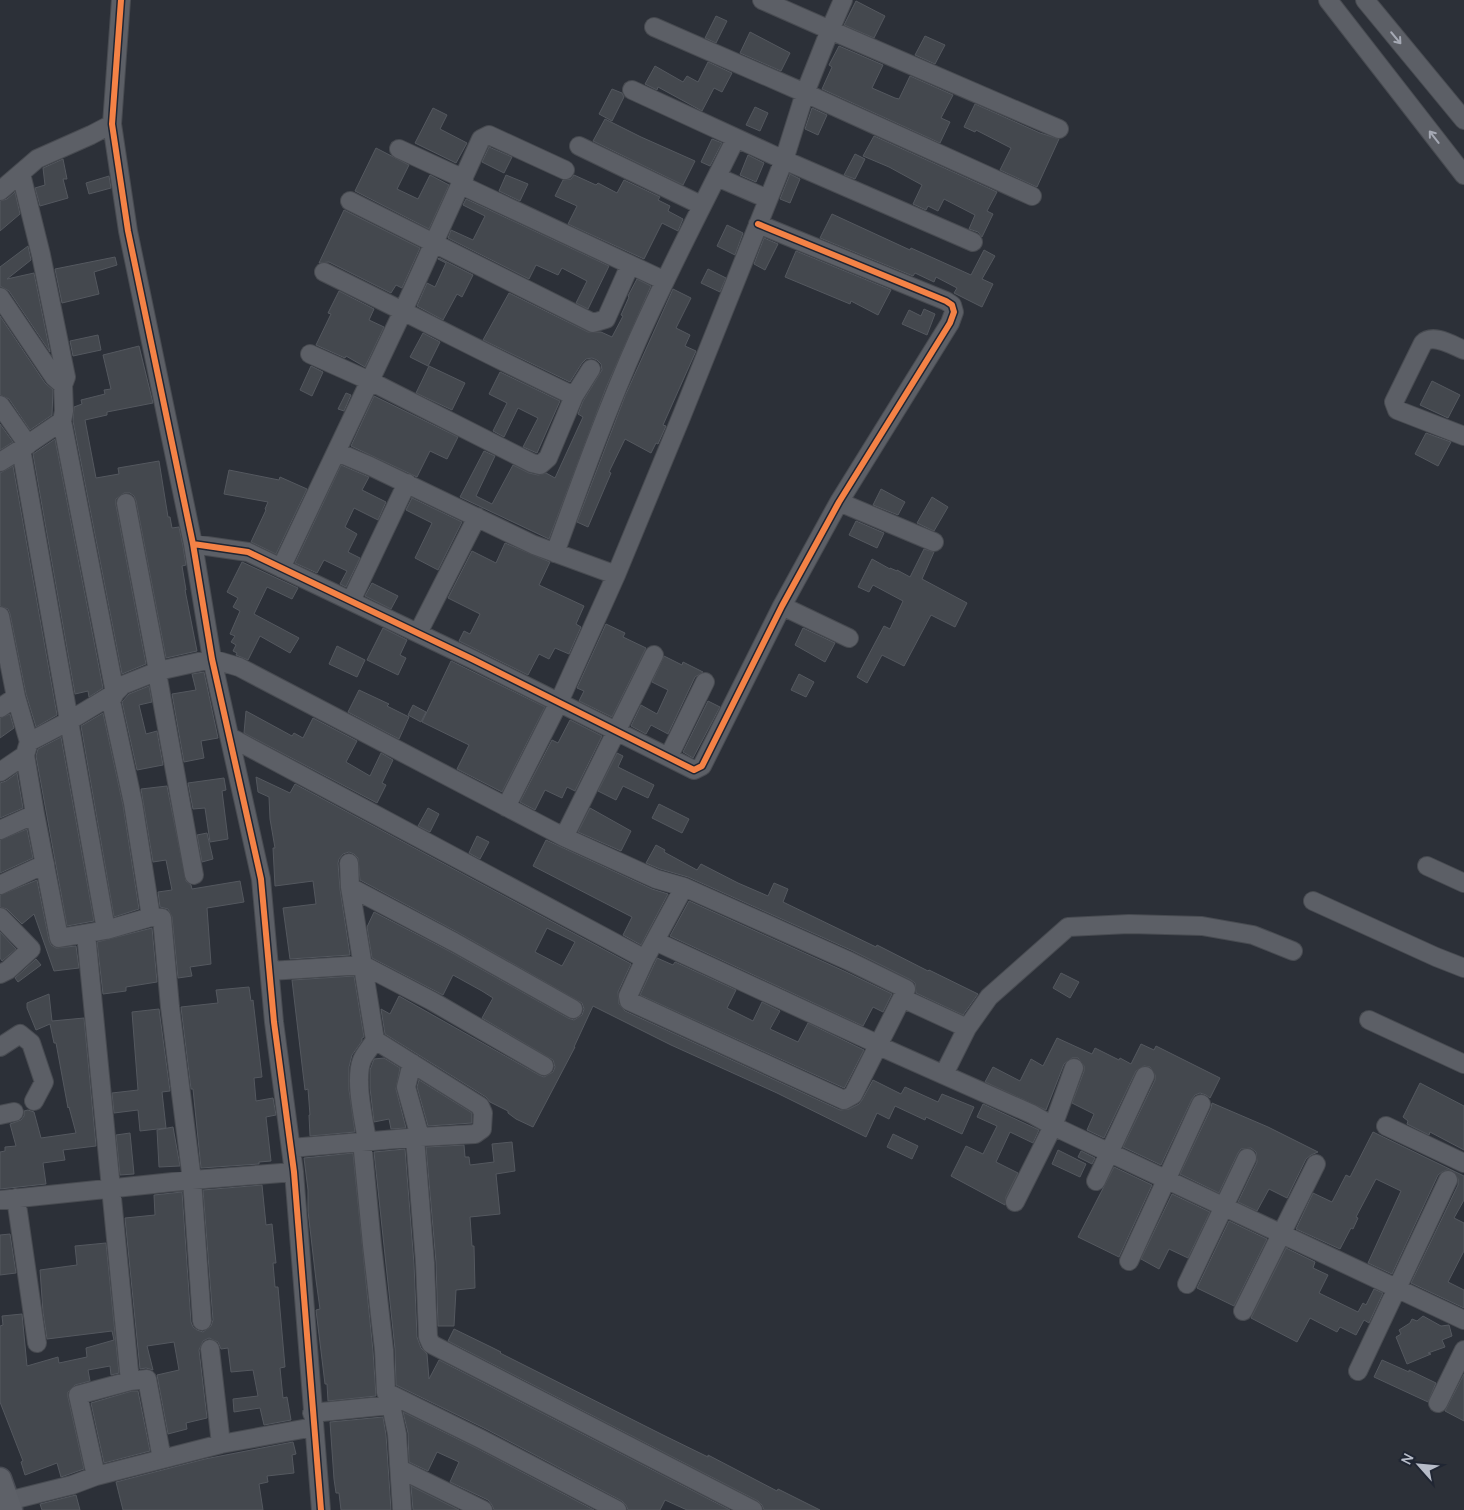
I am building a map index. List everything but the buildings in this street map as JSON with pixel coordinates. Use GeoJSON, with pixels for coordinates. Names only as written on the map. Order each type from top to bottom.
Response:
{"type":"FeatureCollection","features":[{"type":"Feature","properties":{"kind":"main road"},"geometry":{"type":"LineString","coordinates":[[0,1480],[10,1505]]}},
{"type":"Feature","properties":{"kind":"street"},"geometry":{"type":"LineString","coordinates":[[121,0],[112,124],[128,231],[193,544],[212,658],[261,879],[274,1022],[294,1172],[321,1510]]}},
{"type":"Feature","properties":{"kind":"street"},"geometry":{"type":"LineString","coordinates":[[762,0],[1059,129]]}},
{"type":"Feature","properties":{"kind":"street"},"geometry":{"type":"LineString","coordinates":[[506,807],[559,702],[616,575],[784,160],[805,93],[843,0]]}},
{"type":"Feature","properties":{"kind":"street"},"geometry":{"type":"LineString","coordinates":[[1328,0],[1464,175]]}},
{"type":"Feature","properties":{"kind":"street"},"geometry":{"type":"LineString","coordinates":[[1365,0],[1464,120]]}},
{"type":"Feature","properties":{"kind":"street"},"geometry":{"type":"LineString","coordinates":[[654,27],[1032,196]]}},
{"type":"Feature","properties":{"kind":"street"},"geometry":{"type":"LineString","coordinates":[[632,90],[784,160],[973,242]]}},
{"type":"Feature","properties":{"kind":"street"},"geometry":{"type":"LineString","coordinates":[[0,191],[22,174],[37,159],[91,136],[112,124]]}},
{"type":"Feature","properties":{"kind":"street"},"geometry":{"type":"LineString","coordinates":[[281,568],[337,452],[481,139],[489,136],[565,170]]}},
{"type":"Feature","properties":{"kind":"street"},"geometry":{"type":"LineString","coordinates":[[555,552],[609,408],[638,339],[701,205],[736,138]]}},
{"type":"Feature","properties":{"kind":"street"},"geometry":{"type":"LineString","coordinates":[[579,146],[701,205]]}},
{"type":"Feature","properties":{"kind":"street"},"geometry":{"type":"LineString","coordinates":[[399,149],[462,182],[665,281]]}},
{"type":"Feature","properties":{"kind":"street"},"geometry":{"type":"LineString","coordinates":[[22,174],[66,377],[63,385],[64,411],[62,421],[115,692],[111,701],[133,803],[151,917]]}},
{"type":"Feature","properties":{"kind":"street"},"geometry":{"type":"LineString","coordinates":[[717,177],[768,199]]}},
{"type":"Feature","properties":{"kind":"street"},"geometry":{"type":"LineString","coordinates":[[350,201],[593,323],[606,318],[630,265]]}},
{"type":"Feature","properties":{"kind":"street"},"geometry":{"type":"LineString","coordinates":[[193,544],[248,552],[418,633],[694,770],[702,766],[782,606],[839,502],[950,324],[954,312],[952,305],[946,301],[758,224]]}},
{"type":"Feature","properties":{"kind":"street"},"geometry":{"type":"LineString","coordinates":[[324,272],[403,310],[471,347],[574,396]]}},
{"type":"Feature","properties":{"kind":"street"},"geometry":{"type":"LineString","coordinates":[[0,297],[54,377],[63,385]]}},
{"type":"Feature","properties":{"kind":"street"},"geometry":{"type":"LineString","coordinates":[[1464,350],[1432,338],[1427,339],[1423,343],[1394,402],[1397,410],[1464,436]]}},
{"type":"Feature","properties":{"kind":"street"},"geometry":{"type":"LineString","coordinates":[[310,354],[370,381],[540,465],[548,458],[574,396],[591,369]]}},
{"type":"Feature","properties":{"kind":"street"},"geometry":{"type":"LineString","coordinates":[[0,405],[25,447],[69,721],[106,930]]}},
{"type":"Feature","properties":{"kind":"street"},"geometry":{"type":"LineString","coordinates":[[0,462],[62,421]]}},
{"type":"Feature","properties":{"kind":"street"},"geometry":{"type":"LineString","coordinates":[[337,452],[534,544],[616,575]]}},
{"type":"Feature","properties":{"kind":"street"},"geometry":{"type":"LineString","coordinates":[[351,601],[407,484]]}},
{"type":"Feature","properties":{"kind":"street"},"geometry":{"type":"LineString","coordinates":[[839,502],[934,542]]}},
{"type":"Feature","properties":{"kind":"street"},"geometry":{"type":"LineString","coordinates":[[126,503],[194,875]]}},
{"type":"Feature","properties":{"kind":"street"},"geometry":{"type":"LineString","coordinates":[[418,633],[477,517]]}},
{"type":"Feature","properties":{"kind":"street"},"geometry":{"type":"LineString","coordinates":[[782,606],[849,638]]}},
{"type":"Feature","properties":{"kind":"street"},"geometry":{"type":"LineString","coordinates":[[0,616],[3,649],[27,748],[35,814],[59,938],[106,930],[151,917],[162,918],[170,1007],[192,1180],[202,1321]]}},
{"type":"Feature","properties":{"kind":"street"},"geometry":{"type":"LineString","coordinates":[[564,837],[615,730],[654,655]]}},
{"type":"Feature","properties":{"kind":"street"},"geometry":{"type":"LineString","coordinates":[[0,772],[27,748],[123,685],[157,672],[212,658],[239,667],[564,837],[656,879],[684,887],[849,961],[906,989],[853,1095],[844,1100],[629,1001],[628,996],[645,959],[684,887]]}},
{"type":"Feature","properties":{"kind":"street"},"geometry":{"type":"LineString","coordinates":[[669,756],[705,682]]}},
{"type":"Feature","properties":{"kind":"street"},"geometry":{"type":"LineString","coordinates":[[0,708],[16,697]]}},
{"type":"Feature","properties":{"kind":"street"},"geometry":{"type":"LineString","coordinates":[[230,737],[645,959]]}},
{"type":"Feature","properties":{"kind":"street"},"geometry":{"type":"LineString","coordinates":[[0,830],[35,814]]}},
{"type":"Feature","properties":{"kind":"street"},"geometry":{"type":"LineString","coordinates":[[349,863],[350,887],[375,1040],[362,1061],[359,1082],[360,1103],[365,1141],[372,1245],[389,1399],[397,1434],[402,1510]]}},
{"type":"Feature","properties":{"kind":"street"},"geometry":{"type":"LineString","coordinates":[[0,885],[45,864]]}},
{"type":"Feature","properties":{"kind":"street"},"geometry":{"type":"LineString","coordinates":[[1427,866],[1464,883]]}},
{"type":"Feature","properties":{"kind":"street"},"geometry":{"type":"LineString","coordinates":[[350,887],[454,942],[573,1009]]}},
{"type":"Feature","properties":{"kind":"street"},"geometry":{"type":"LineString","coordinates":[[1313,901],[1464,968]]}},
{"type":"Feature","properties":{"kind":"street"},"geometry":{"type":"LineString","coordinates":[[0,918],[31,949],[8,970],[0,974]]}},
{"type":"Feature","properties":{"kind":"street"},"geometry":{"type":"LineString","coordinates":[[944,1074],[967,1028],[989,997],[1068,928],[1129,924],[1202,926],[1253,935],[1293,951]]}},
{"type":"Feature","properties":{"kind":"street"},"geometry":{"type":"LineString","coordinates":[[86,934],[130,1381]]}},
{"type":"Feature","properties":{"kind":"street"},"geometry":{"type":"LineString","coordinates":[[655,942],[872,1041],[879,1046],[1032,1114],[1053,1126],[1464,1320]]}},
{"type":"Feature","properties":{"kind":"street"},"geometry":{"type":"LineString","coordinates":[[270,971],[363,965],[432,1001],[544,1066]]}},
{"type":"Feature","properties":{"kind":"street"},"geometry":{"type":"LineString","coordinates":[[902,998],[967,1028]]}},
{"type":"Feature","properties":{"kind":"street"},"geometry":{"type":"LineString","coordinates":[[1369,1020],[1464,1064]]}},
{"type":"Feature","properties":{"kind":"street"},"geometry":{"type":"LineString","coordinates":[[0,1047],[20,1034],[31,1043],[44,1082],[34,1101]]}},
{"type":"Feature","properties":{"kind":"street"},"geometry":{"type":"LineString","coordinates":[[291,1148],[475,1134],[482,1129],[483,1113],[480,1106],[375,1040]]}},
{"type":"Feature","properties":{"kind":"street"},"geometry":{"type":"LineString","coordinates":[[412,1063],[406,1087],[418,1138],[428,1337],[431,1344],[753,1510]]}},
{"type":"Feature","properties":{"kind":"street"},"geometry":{"type":"LineString","coordinates":[[1015,1202],[1053,1126],[1074,1068]]}},
{"type":"Feature","properties":{"kind":"street"},"geometry":{"type":"LineString","coordinates":[[1096,1181],[1145,1076]]}},
{"type":"Feature","properties":{"kind":"street"},"geometry":{"type":"LineString","coordinates":[[1130,1261],[1202,1104]]}},
{"type":"Feature","properties":{"kind":"street"},"geometry":{"type":"LineString","coordinates":[[1386,1126],[1464,1164]]}},
{"type":"Feature","properties":{"kind":"street"},"geometry":{"type":"LineString","coordinates":[[1187,1284],[1247,1158]]}},
{"type":"Feature","properties":{"kind":"street"},"geometry":{"type":"LineString","coordinates":[[1243,1311],[1316,1164]]}},
{"type":"Feature","properties":{"kind":"street"},"geometry":{"type":"LineString","coordinates":[[37,1343],[8,1199],[192,1180],[294,1172]]}},
{"type":"Feature","properties":{"kind":"street"},"geometry":{"type":"LineString","coordinates":[[1358,1371],[1448,1180]]}},
{"type":"Feature","properties":{"kind":"street"},"geometry":{"type":"LineString","coordinates":[[210,1349],[222,1444]]}},
{"type":"Feature","properties":{"kind":"street"},"geometry":{"type":"LineString","coordinates":[[1438,1403],[1464,1350]]}},
{"type":"Feature","properties":{"kind":"street"},"geometry":{"type":"LineString","coordinates":[[96,1476],[78,1395],[130,1381],[147,1379],[162,1459]]}},
{"type":"Feature","properties":{"kind":"street"},"geometry":{"type":"LineString","coordinates":[[10,1505],[96,1476],[389,1399],[481,1439],[617,1510]]}},
{"type":"Feature","properties":{"kind":"street"},"geometry":{"type":"LineString","coordinates":[[400,1469],[483,1510]]}},
{"type":"Feature","properties":{"kind":"cycle path"},"geometry":{"type":"LineString","coordinates":[[121,0],[112,124],[128,231],[193,544],[212,659],[261,879],[274,1022],[294,1172],[321,1510]]}},
{"type":"Feature","properties":{"kind":"cycle path"},"geometry":{"type":"LineString","coordinates":[[193,544],[248,552],[472,659],[694,770],[702,766],[782,606],[839,502],[950,323],[954,312],[952,305],[946,301],[758,224]]}}]}
